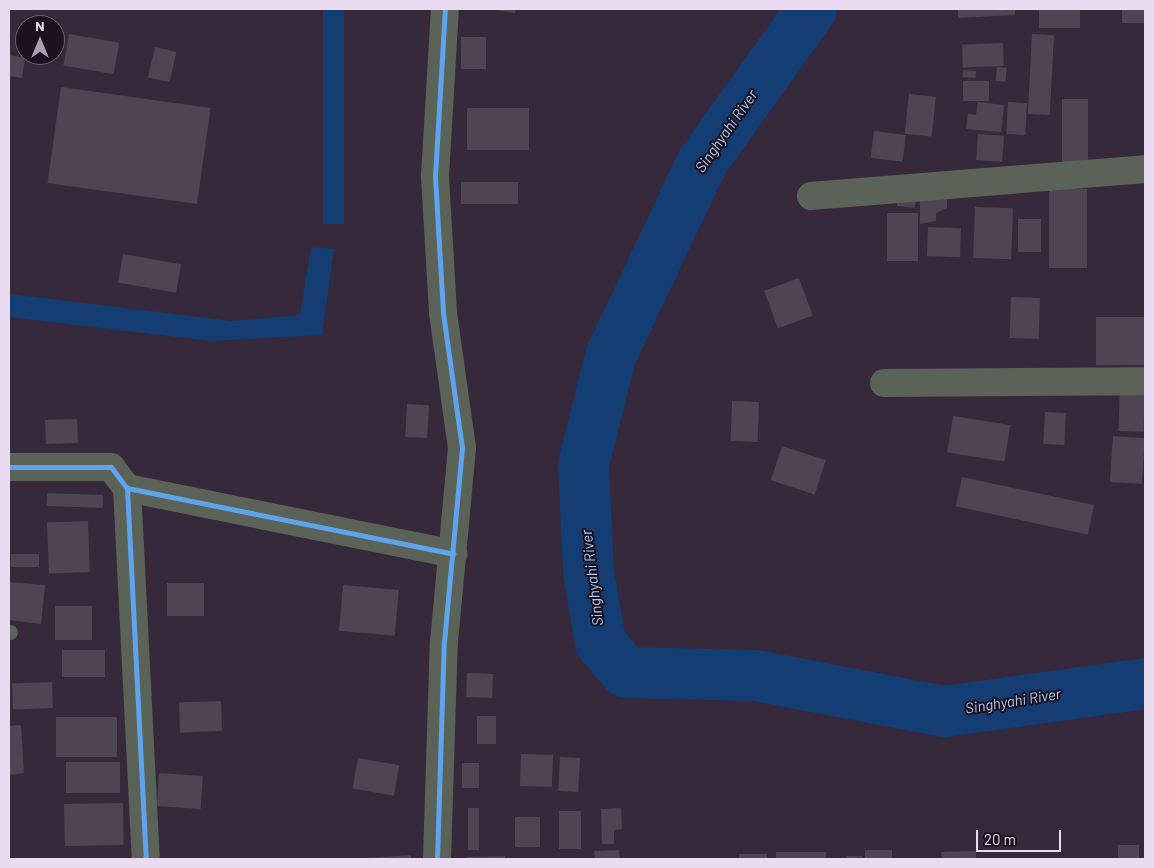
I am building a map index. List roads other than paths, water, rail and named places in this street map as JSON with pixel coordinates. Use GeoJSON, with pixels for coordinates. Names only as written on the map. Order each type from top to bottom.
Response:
{"type":"FeatureCollection","features":[{"type":"Feature","properties":{"kind":"street"},"geometry":{"type":"LineString","coordinates":[[437,859],[438,738],[462,448],[443,312],[435,176],[445,9]]}},
{"type":"Feature","properties":{"kind":"street"},"geometry":{"type":"LineString","coordinates":[[811,196],[1145,169]]}},
{"type":"Feature","properties":{"kind":"street"},"geometry":{"type":"LineString","coordinates":[[884,383],[1145,381]]}},
{"type":"Feature","properties":{"kind":"street"},"geometry":{"type":"LineString","coordinates":[[9,467],[111,467],[127,488],[146,859]]}},
{"type":"Feature","properties":{"kind":"street"},"geometry":{"type":"LineString","coordinates":[[127,488],[453,554]]}},
{"type":"Feature","properties":{"kind":"water"},"geometry":{"type":"Polygon","coordinates":[[[323,9],[344,9],[344,224],[323,224],[323,9]]]}},
{"type":"Feature","properties":{"kind":"water"},"geometry":{"type":"Polygon","coordinates":[[[311,247],[334,249],[322,335],[210,341],[9,317],[9,294],[233,321],[300,315],[311,247]]]}},
{"type":"Feature","properties":{"kind":"waterway","name":"Singhyahi River"},"geometry":{"type":"LineString","coordinates":[[811,9],[702,161],[610,356],[583,464],[588,572],[600,642],[625,672],[755,675],[944,711],[1145,683]]}}]}
